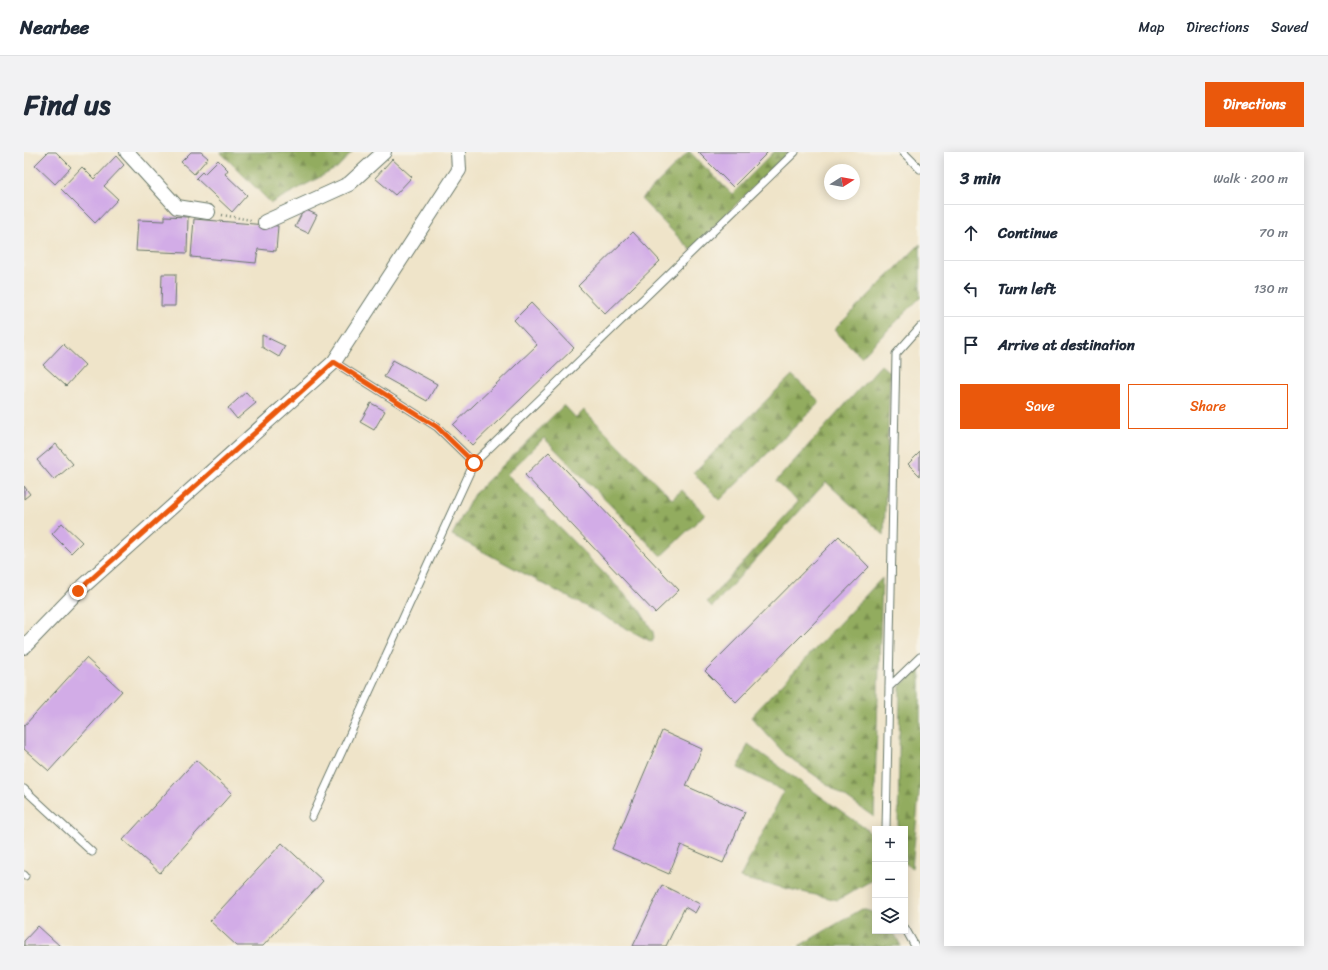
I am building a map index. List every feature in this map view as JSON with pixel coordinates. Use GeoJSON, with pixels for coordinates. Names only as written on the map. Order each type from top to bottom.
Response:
{"type":"FeatureCollection","features":[{"type":"Feature","properties":{"kind":"street"},"geometry":{"type":"LineString","coordinates":[[126,152],[177,207],[208,212]]}},
{"type":"Feature","properties":{"kind":"street"},"geometry":{"type":"LineString","coordinates":[[265,222],[349,184],[384,152]]}},
{"type":"Feature","properties":{"kind":"street"},"geometry":{"type":"LineString","coordinates":[[24,647],[78,591],[334,362],[459,170],[458,152]]}},
{"type":"Feature","properties":{"kind":"lane"},"geometry":{"type":"LineString","coordinates":[[312,817],[474,463],[795,152]]}},
{"type":"Feature","properties":{"kind":"lane"},"geometry":{"type":"LineString","coordinates":[[903,152],[920,169]]}},
{"type":"Feature","properties":{"kind":"lane"},"geometry":{"type":"LineString","coordinates":[[886,826],[896,354],[920,327]]}},
{"type":"Feature","properties":{"kind":"lane"},"geometry":{"type":"LineString","coordinates":[[334,362],[437,427],[474,463]]}},
{"type":"Feature","properties":{"kind":"lane"},"geometry":{"type":"LineString","coordinates":[[889,687],[920,657]]}},
{"type":"Feature","properties":{"kind":"lane"},"geometry":{"type":"LineString","coordinates":[[24,789],[92,852]]}},
{"type":"Feature","properties":{"kind":"lane"},"geometry":{"type":"LineString","coordinates":[[908,933],[915,946]]}},
{"type":"Feature","properties":{"kind":"path"},"geometry":{"type":"LineString","coordinates":[[208,212],[265,222]]}},
{"type":"Feature","properties":{"kind":"green space"},"geometry":{"type":"Polygon","coordinates":[[[220,152],[352,152],[337,168],[271,203],[220,152]]]}},
{"type":"Feature","properties":{"kind":"green space"},"geometry":{"type":"Polygon","coordinates":[[[688,152],[690,152],[732,194],[774,152],[788,152],[691,250],[641,199],[688,152]]]}},
{"type":"Feature","properties":{"kind":"green space"},"geometry":{"type":"Polygon","coordinates":[[[920,244],[920,298],[861,357],[834,330],[920,244]]]}},
{"type":"Feature","properties":{"kind":"green space"},"geometry":{"type":"Polygon","coordinates":[[[881,365],[890,373],[884,535],[826,482],[712,607],[707,602],[798,502],[776,481],[881,365]]]}},
{"type":"Feature","properties":{"kind":"green space"},"geometry":{"type":"Polygon","coordinates":[[[792,375],[820,402],[720,500],[693,473],[792,375]]]}},
{"type":"Feature","properties":{"kind":"green space"},"geometry":{"type":"Polygon","coordinates":[[[564,405],[576,418],[584,410],[672,499],[682,490],[705,514],[661,556],[544,438],[507,474],[639,609],[653,632],[654,638],[652,642],[452,535],[474,494],[564,405]]]}},
{"type":"Feature","properties":{"kind":"green space"},"geometry":{"type":"Polygon","coordinates":[[[882,578],[874,817],[786,755],[751,717],[882,578]]]}},
{"type":"Feature","properties":{"kind":"green space"},"geometry":{"type":"Polygon","coordinates":[[[920,667],[920,782],[912,868],[908,865],[908,826],[898,826],[900,686],[920,667]]]}},
{"type":"Feature","properties":{"kind":"green space"},"geometry":{"type":"Polygon","coordinates":[[[748,744],[866,829],[872,836],[872,880],[838,900],[740,878],[784,791],[738,768],[748,744]]]}},
{"type":"Feature","properties":{"kind":"green space"},"geometry":{"type":"Polygon","coordinates":[[[862,909],[872,912],[872,934],[895,934],[901,946],[799,946],[862,909]]]}},
{"type":"Feature","properties":{"kind":"building"},"geometry":{"type":"Polygon","coordinates":[[[48,152],[56,152],[71,167],[55,184],[35,165],[48,152]]]}},
{"type":"Feature","properties":{"kind":"building"},"geometry":{"type":"Polygon","coordinates":[[[191,152],[201,152],[208,158],[194,174],[181,162],[191,152]]]}},
{"type":"Feature","properties":{"kind":"building"},"geometry":{"type":"Polygon","coordinates":[[[698,152],[768,152],[733,187],[698,152]]]}},
{"type":"Feature","properties":{"kind":"building"},"geometry":{"type":"Polygon","coordinates":[[[116,156],[124,165],[104,186],[118,199],[95,223],[61,189],[82,167],[94,179],[116,156]]]}},
{"type":"Feature","properties":{"kind":"building"},"geometry":{"type":"Polygon","coordinates":[[[392,159],[412,177],[395,195],[375,178],[392,159]]]}},
{"type":"Feature","properties":{"kind":"building"},"geometry":{"type":"Polygon","coordinates":[[[218,160],[228,170],[225,174],[247,195],[232,212],[196,178],[202,172],[204,174],[218,160]]]}},
{"type":"Feature","properties":{"kind":"building"},"geometry":{"type":"Polygon","coordinates":[[[304,209],[317,215],[308,233],[295,227],[304,209]]]}},
{"type":"Feature","properties":{"kind":"building"},"geometry":{"type":"Polygon","coordinates":[[[165,216],[188,217],[187,253],[136,251],[138,220],[165,221],[165,216]]]}},
{"type":"Feature","properties":{"kind":"building"},"geometry":{"type":"Polygon","coordinates":[[[194,219],[278,226],[276,251],[258,249],[256,263],[191,257],[194,219]]]}},
{"type":"Feature","properties":{"kind":"building"},"geometry":{"type":"Polygon","coordinates":[[[633,232],[660,261],[605,314],[578,286],[633,232]]]}},
{"type":"Feature","properties":{"kind":"building"},"geometry":{"type":"Polygon","coordinates":[[[162,274],[176,274],[175,306],[161,306],[162,274]]]}},
{"type":"Feature","properties":{"kind":"building"},"geometry":{"type":"Polygon","coordinates":[[[531,303],[574,348],[473,445],[453,425],[537,345],[514,320],[531,303]]]}},
{"type":"Feature","properties":{"kind":"building"},"geometry":{"type":"Polygon","coordinates":[[[262,335],[285,346],[279,357],[262,347],[262,335]]]}},
{"type":"Feature","properties":{"kind":"building"},"geometry":{"type":"Polygon","coordinates":[[[63,344],[85,365],[66,386],[43,365],[63,344]]]}},
{"type":"Feature","properties":{"kind":"building"},"geometry":{"type":"Polygon","coordinates":[[[393,360],[437,384],[427,401],[384,377],[393,360]]]}},
{"type":"Feature","properties":{"kind":"building"},"geometry":{"type":"Polygon","coordinates":[[[246,392],[256,403],[237,419],[228,408],[246,392]]]}},
{"type":"Feature","properties":{"kind":"building"},"geometry":{"type":"Polygon","coordinates":[[[371,403],[385,411],[374,430],[360,422],[371,403]]]}},
{"type":"Feature","properties":{"kind":"building"},"geometry":{"type":"Polygon","coordinates":[[[56,444],[73,464],[54,480],[37,460],[56,444]]]}},
{"type":"Feature","properties":{"kind":"building"},"geometry":{"type":"Polygon","coordinates":[[[549,452],[679,590],[655,613],[525,475],[549,452]]]}},
{"type":"Feature","properties":{"kind":"building"},"geometry":{"type":"Polygon","coordinates":[[[920,452],[920,476],[908,464],[920,452]]]}},
{"type":"Feature","properties":{"kind":"building"},"geometry":{"type":"Polygon","coordinates":[[[24,486],[30,494],[24,499],[24,486]]]}},
{"type":"Feature","properties":{"kind":"building"},"geometry":{"type":"Polygon","coordinates":[[[62,523],[82,542],[71,553],[52,534],[62,523]]]}},
{"type":"Feature","properties":{"kind":"building"},"geometry":{"type":"Polygon","coordinates":[[[839,536],[869,567],[736,702],[705,671],[839,536]]]}},
{"type":"Feature","properties":{"kind":"building"},"geometry":{"type":"Polygon","coordinates":[[[86,658],[122,691],[49,771],[24,749],[24,726],[86,658]]]}},
{"type":"Feature","properties":{"kind":"building"},"geometry":{"type":"Polygon","coordinates":[[[662,731],[702,749],[686,786],[745,812],[723,863],[681,845],[669,874],[612,849],[662,731]]]}},
{"type":"Feature","properties":{"kind":"building"},"geometry":{"type":"Polygon","coordinates":[[[196,760],[232,793],[160,873],[123,840],[196,760]]]}},
{"type":"Feature","properties":{"kind":"building"},"geometry":{"type":"Polygon","coordinates":[[[282,843],[323,881],[263,946],[237,946],[210,921],[282,843]]]}},
{"type":"Feature","properties":{"kind":"building"},"geometry":{"type":"Polygon","coordinates":[[[662,885],[700,904],[695,913],[685,907],[666,946],[633,946],[662,885]]]}},
{"type":"Feature","properties":{"kind":"building"},"geometry":{"type":"Polygon","coordinates":[[[38,926],[60,946],[24,946],[24,941],[38,926]]]}},
{"type":"Feature","properties":{"kind":"route"},"geometry":{"type":"LineString","coordinates":[[78,591],[334,362],[437,427],[474,463]]}}]}
